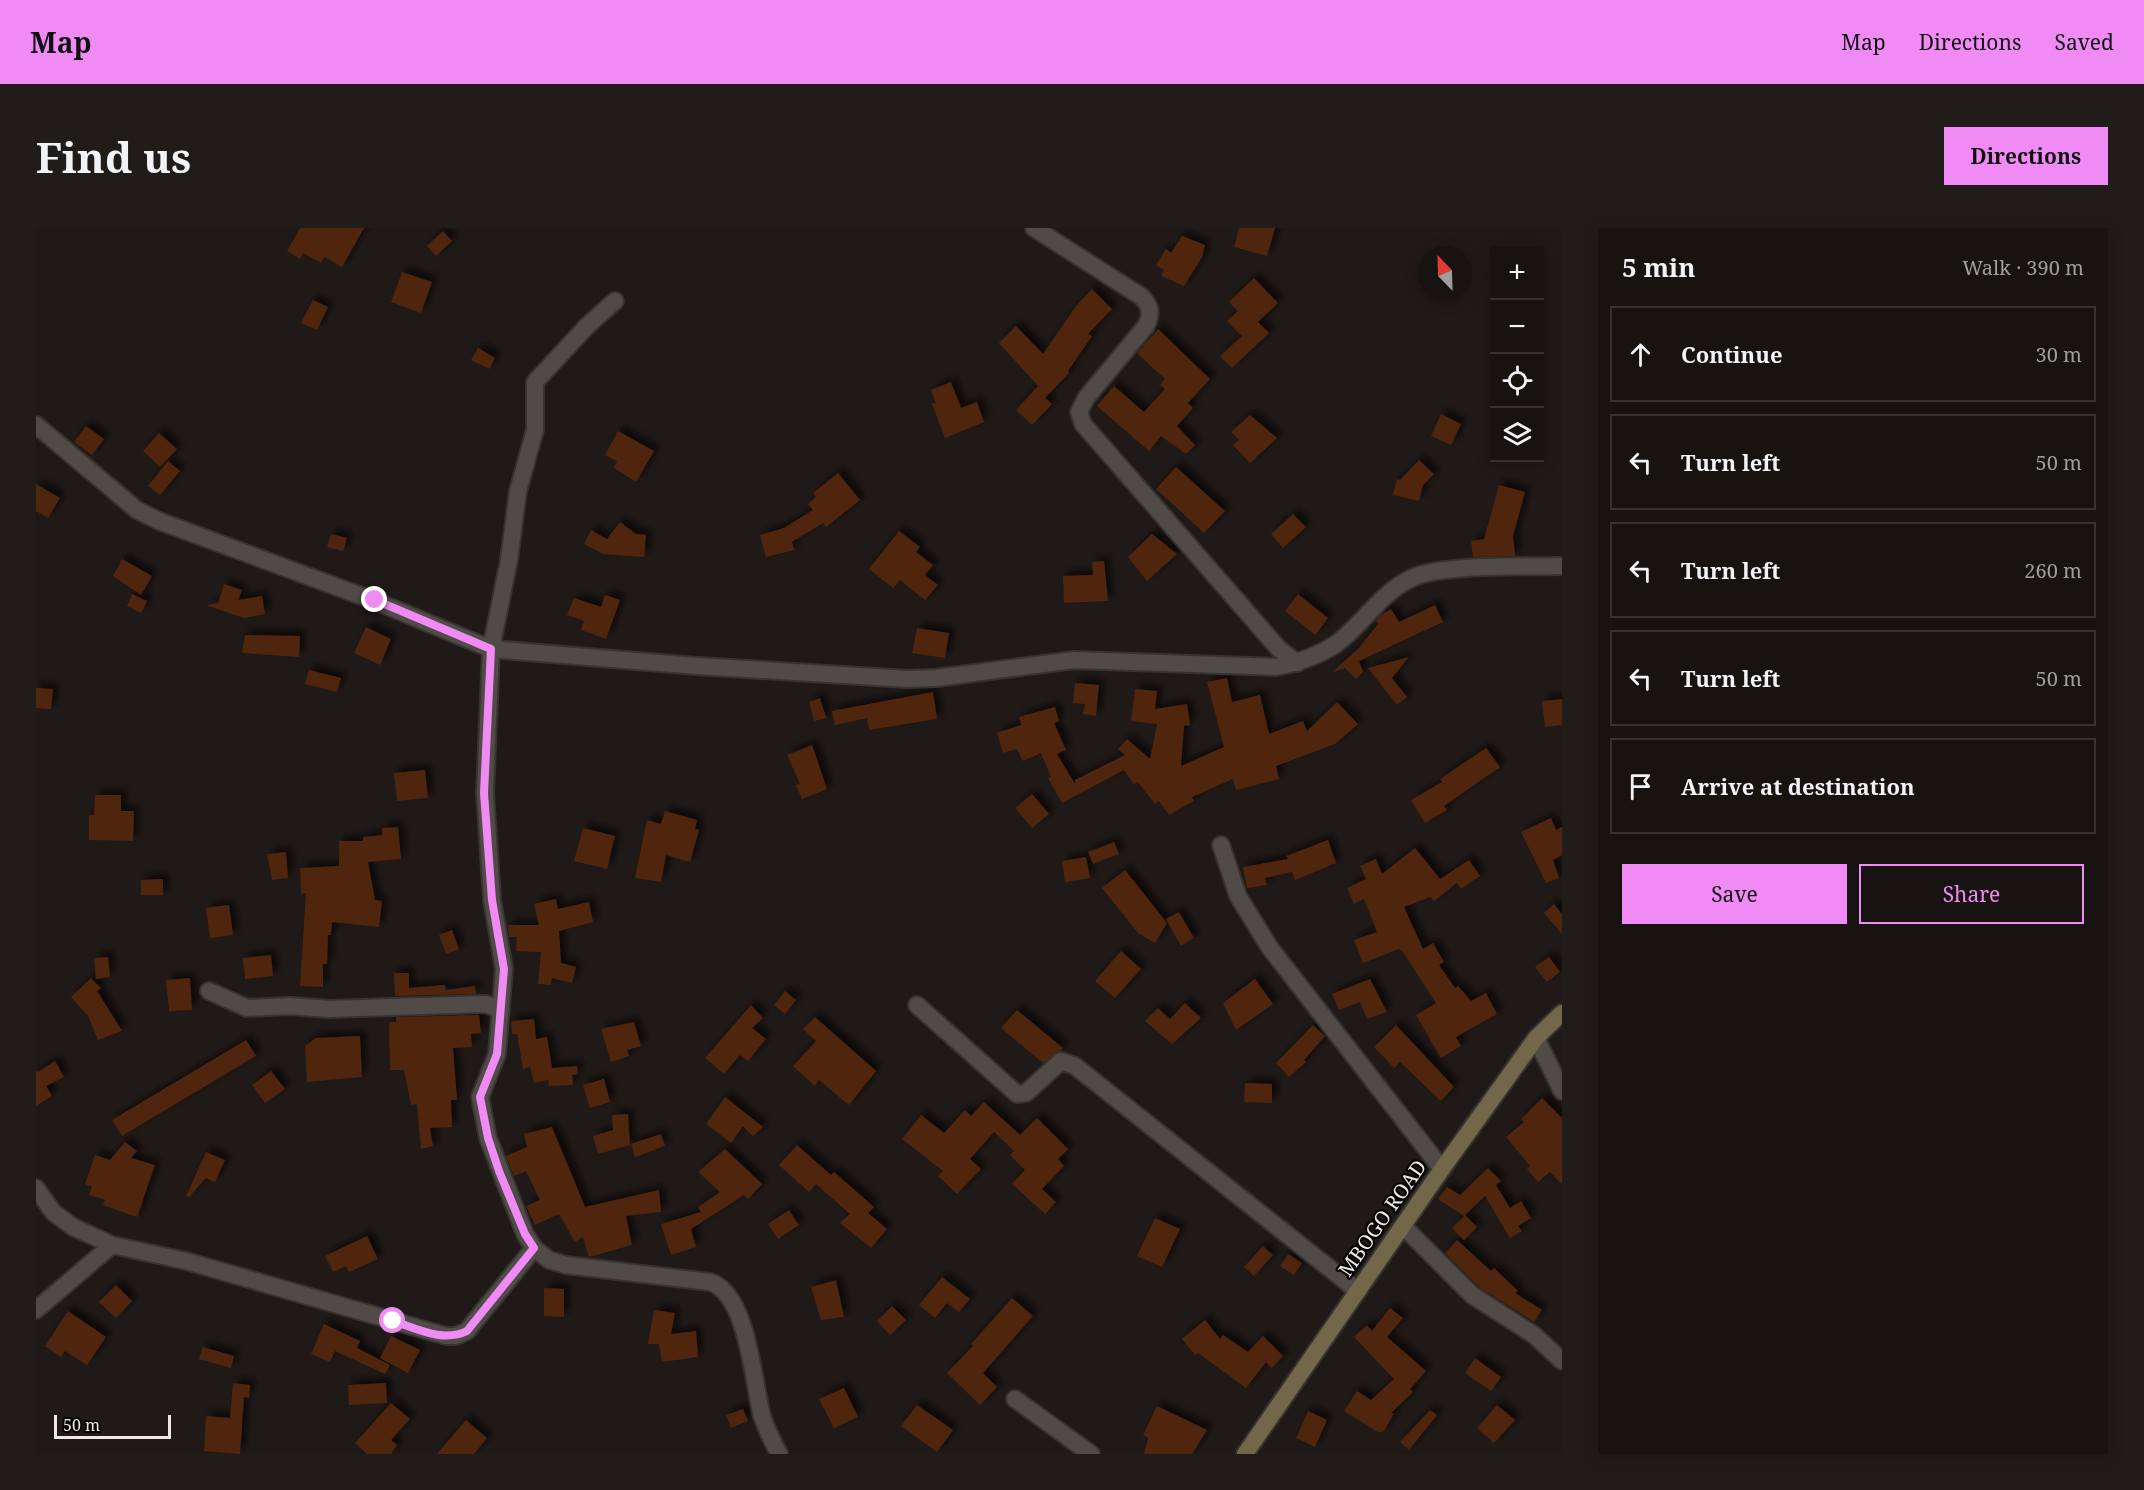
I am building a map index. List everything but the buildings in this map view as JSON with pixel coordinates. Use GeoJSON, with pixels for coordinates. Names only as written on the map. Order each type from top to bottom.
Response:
{"type":"FeatureCollection","features":[{"type":"Feature","properties":{"kind":"main road","name":"MBOGO ROAD"},"geometry":{"type":"LineString","coordinates":[[1245,1454],[1442,1168],[1536,1038],[1562,1013]]}},
{"type":"Feature","properties":{"kind":"street"},"geometry":{"type":"LineString","coordinates":[[1034,228],[1142,297],[1149,305],[1151,315],[1146,326],[1086,398],[1079,412],[1083,424],[1279,649],[1297,663]]}},
{"type":"Feature","properties":{"kind":"street"},"geometry":{"type":"LineString","coordinates":[[615,301],[588,324],[535,382],[535,430],[518,491],[509,560],[491,649],[484,793],[492,900],[504,969],[497,1054],[483,1087],[481,1104],[488,1138],[525,1234],[534,1248],[549,1260],[566,1265],[719,1285],[732,1299],[740,1319],[763,1416],[779,1454]]}},
{"type":"Feature","properties":{"kind":"street"},"geometry":{"type":"LineString","coordinates":[[36,425],[136,510],[159,522],[375,600],[491,649],[909,680],[1074,660],[1276,667],[1297,663],[1335,645],[1378,601],[1417,575],[1438,570],[1562,566]]}},
{"type":"Feature","properties":{"kind":"street"},"geometry":{"type":"LineString","coordinates":[[1221,844],[1238,896],[1270,948],[1442,1168]]}},
{"type":"Feature","properties":{"kind":"street"},"geometry":{"type":"LineString","coordinates":[[209,991],[247,1008],[290,1006],[329,1009],[486,1004],[501,1010]]}},
{"type":"Feature","properties":{"kind":"street"},"geometry":{"type":"LineString","coordinates":[[917,1005],[1017,1094],[1026,1094],[1061,1061],[1075,1066],[1358,1291]]}},
{"type":"Feature","properties":{"kind":"street"},"geometry":{"type":"LineString","coordinates":[[1536,1038],[1562,1091]]}},
{"type":"Feature","properties":{"kind":"street"},"geometry":{"type":"LineString","coordinates":[[36,1188],[53,1212],[73,1227],[112,1245],[186,1261],[446,1336],[456,1336],[467,1331],[534,1248]]}},
{"type":"Feature","properties":{"kind":"street"},"geometry":{"type":"LineString","coordinates":[[1403,1226],[1472,1295],[1534,1335],[1562,1361]]}},
{"type":"Feature","properties":{"kind":"street"},"geometry":{"type":"LineString","coordinates":[[36,1310],[112,1245]]}},
{"type":"Feature","properties":{"kind":"street"},"geometry":{"type":"LineString","coordinates":[[1016,1399],[1091,1454]]}},
{"type":"Feature","properties":{"kind":"route"},"geometry":{"type":"LineString","coordinates":[[375,600],[491,649],[484,793],[492,900],[504,969],[497,1054],[480,1097],[488,1138],[499,1171],[525,1234],[534,1248],[467,1331],[456,1336],[446,1336],[393,1321]]}}]}
